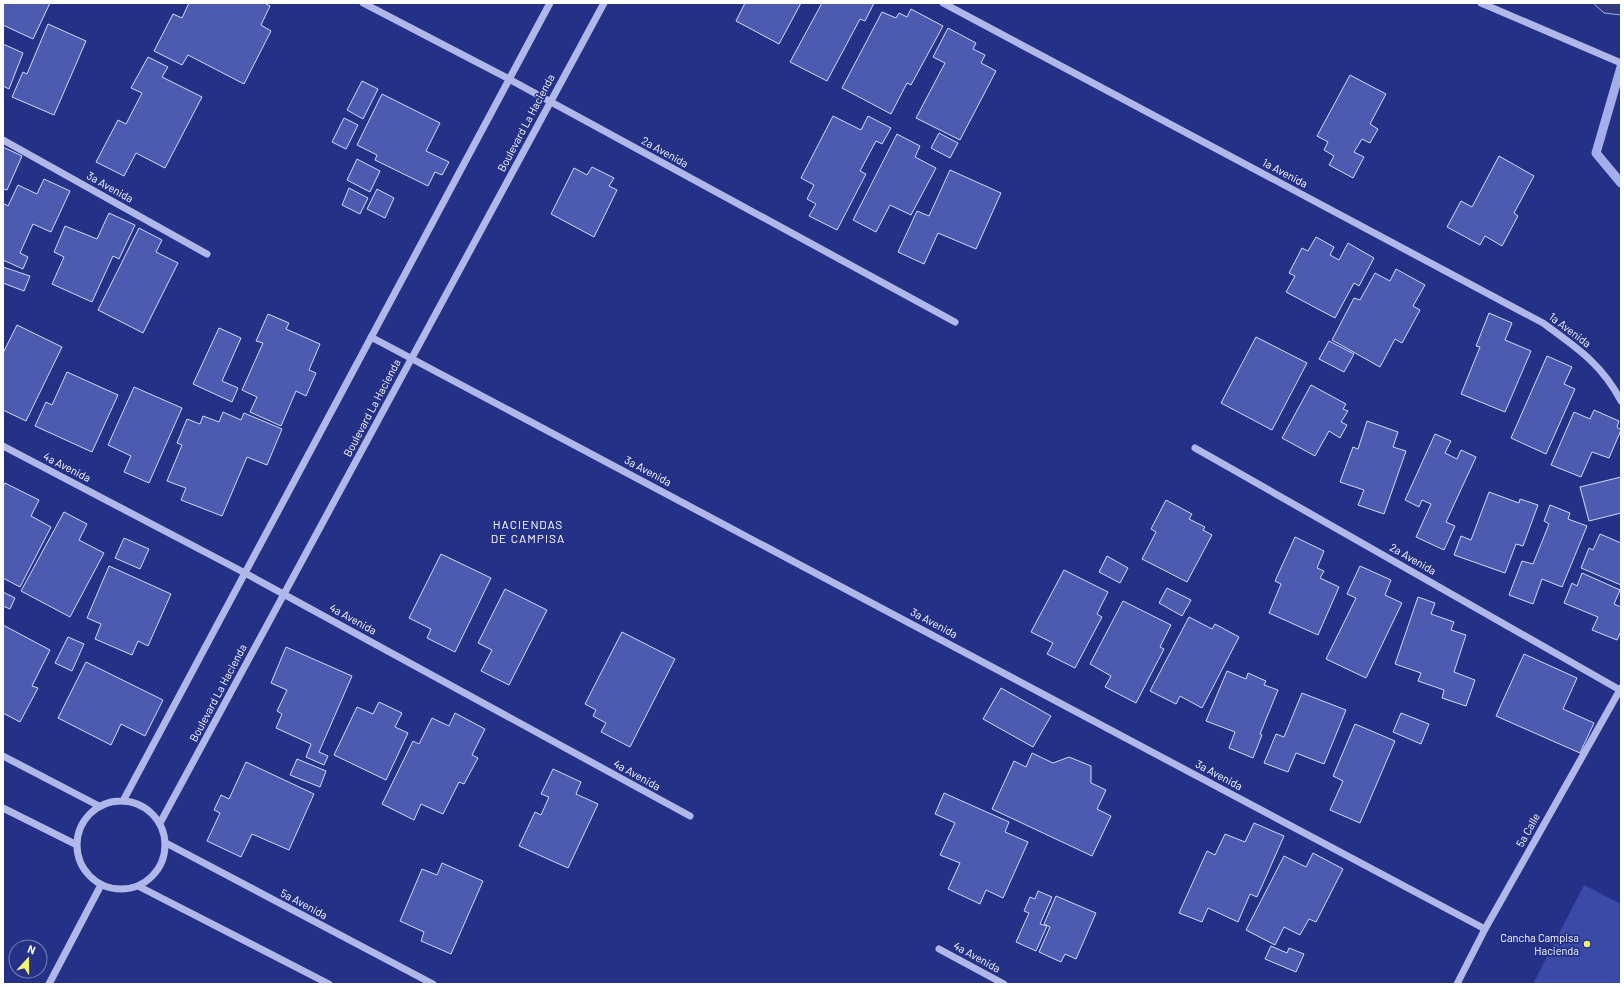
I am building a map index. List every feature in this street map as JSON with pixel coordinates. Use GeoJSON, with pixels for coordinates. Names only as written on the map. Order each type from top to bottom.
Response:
{"type":"FeatureCollection","features":[{"type":"Feature","properties":{"kind":"street","name":"2a Avenida"},"geometry":{"type":"LineString","coordinates":[[363,3],[509,79],[955,322]]}},
{"type":"Feature","properties":{"kind":"street"},"geometry":{"type":"LineString","coordinates":[[123,801],[550,3]]}},
{"type":"Feature","properties":{"kind":"street","name":"Boulevard La Hacienda"},"geometry":{"type":"LineString","coordinates":[[160,823],[604,3]]}},
{"type":"Feature","properties":{"kind":"street","name":"1a Avenida"},"geometry":{"type":"LineString","coordinates":[[943,3],[1542,323],[1581,351],[1606,376],[1621,401]]}},
{"type":"Feature","properties":{"kind":"street"},"geometry":{"type":"LineString","coordinates":[[1481,3],[1621,63]]}},
{"type":"Feature","properties":{"kind":"street","name":"3a Avenida"},"geometry":{"type":"LineString","coordinates":[[3,140],[207,254]]}},
{"type":"Feature","properties":{"kind":"street","name":"3a Avenida"},"geometry":{"type":"LineString","coordinates":[[371,337],[1485,929]]}},
{"type":"Feature","properties":{"kind":"street","name":"4a Avenida"},"geometry":{"type":"LineString","coordinates":[[3,446],[245,572],[690,816]]}},
{"type":"Feature","properties":{"kind":"street","name":"2a Avenida"},"geometry":{"type":"LineString","coordinates":[[1195,448],[1621,689]]}},
{"type":"Feature","properties":{"kind":"street","name":"5a Calle"},"geometry":{"type":"LineString","coordinates":[[1457,984],[1485,929],[1621,689]]}},
{"type":"Feature","properties":{"kind":"street"},"geometry":{"type":"LineString","coordinates":[[3,756],[99,806]]}},
{"type":"Feature","properties":{"kind":"street"},"geometry":{"type":"LineString","coordinates":[[115,801],[123,801],[129,801],[141,805],[152,813],[160,823],[166,843],[163,860],[157,871],[148,880],[138,886],[126,889],[113,889],[102,885],[91,878],[83,868],[78,857],[78,833],[84,820],[93,810],[99,806],[115,801]]}},
{"type":"Feature","properties":{"kind":"street"},"geometry":{"type":"LineString","coordinates":[[3,808],[77,845]]}},
{"type":"Feature","properties":{"kind":"street","name":"5a Avenida"},"geometry":{"type":"LineString","coordinates":[[166,843],[433,984]]}},
{"type":"Feature","properties":{"kind":"street"},"geometry":{"type":"LineString","coordinates":[[49,984],[102,885]]}},
{"type":"Feature","properties":{"kind":"street"},"geometry":{"type":"LineString","coordinates":[[138,886],[329,984]]}},
{"type":"Feature","properties":{"kind":"street","name":"4a Avenida"},"geometry":{"type":"LineString","coordinates":[[939,949],[1004,984]]}},
{"type":"Feature","properties":{"kind":"shaded area","name":"Cancha Campisa Hacienda"},"geometry":{"type":"Polygon","coordinates":[[[1584,885],[1621,904],[1621,984],[1533,984],[1584,885]]]}},
{"type":"Feature","properties":{"kind":"water"},"geometry":{"type":"Polygon","coordinates":[[[1593,3],[1621,3],[1621,15],[1604,13],[1593,3]]]}},
{"type":"Feature","properties":{"kind":"building"},"geometry":{"type":"Polygon","coordinates":[[[3,3],[50,3],[33,39],[3,25],[3,3]]]}},
{"type":"Feature","properties":{"kind":"building"},"geometry":{"type":"Polygon","coordinates":[[[189,3],[264,3],[270,6],[261,25],[271,31],[244,84],[188,55],[182,65],[154,51],[173,14],[182,18],[189,3]]]}},
{"type":"Feature","properties":{"kind":"building"},"geometry":{"type":"Polygon","coordinates":[[[745,3],[801,3],[779,44],[736,21],[745,3]]]}},
{"type":"Feature","properties":{"kind":"building"},"geometry":{"type":"Polygon","coordinates":[[[822,3],[874,3],[865,21],[860,19],[827,81],[790,62],[822,3]]]}},
{"type":"Feature","properties":{"kind":"building"},"geometry":{"type":"Polygon","coordinates":[[[911,9],[943,26],[911,85],[907,83],[891,114],[842,88],[882,12],[896,18],[899,13],[907,17],[911,9]]]}},
{"type":"Feature","properties":{"kind":"building"},"geometry":{"type":"Polygon","coordinates":[[[48,24],[86,41],[54,115],[12,97],[23,72],[27,74],[48,24]]]}},
{"type":"Feature","properties":{"kind":"building"},"geometry":{"type":"Polygon","coordinates":[[[948,28],[976,43],[973,49],[985,55],[981,63],[996,71],[960,140],[916,118],[945,63],[933,57],[948,28]]]}},
{"type":"Feature","properties":{"kind":"building"},"geometry":{"type":"Polygon","coordinates":[[[3,44],[23,53],[9,89],[3,86],[3,44]]]}},
{"type":"Feature","properties":{"kind":"building"},"geometry":{"type":"Polygon","coordinates":[[[148,57],[168,67],[162,77],[202,97],[165,168],[136,153],[124,176],[96,162],[118,120],[126,124],[142,93],[131,88],[148,57]]]}},
{"type":"Feature","properties":{"kind":"building"},"geometry":{"type":"Polygon","coordinates":[[[1350,75],[1386,94],[1370,124],[1378,129],[1370,143],[1362,139],[1354,152],[1364,157],[1353,178],[1329,165],[1334,156],[1324,150],[1328,142],[1317,136],[1350,75]]]}},
{"type":"Feature","properties":{"kind":"building"},"geometry":{"type":"Polygon","coordinates":[[[362,81],[378,89],[363,119],[347,110],[362,81]]]}},
{"type":"Feature","properties":{"kind":"building"},"geometry":{"type":"Polygon","coordinates":[[[382,94],[440,123],[426,151],[449,162],[442,175],[435,172],[428,186],[375,160],[377,155],[357,145],[382,94]]]}},
{"type":"Feature","properties":{"kind":"building"},"geometry":{"type":"Polygon","coordinates":[[[833,116],[861,130],[868,116],[891,128],[882,144],[876,141],[860,171],[866,174],[837,230],[809,216],[816,204],[807,199],[814,185],[801,178],[833,116]]]}},
{"type":"Feature","properties":{"kind":"building"},"geometry":{"type":"Polygon","coordinates":[[[344,118],[358,125],[346,149],[332,142],[344,118]]]}},
{"type":"Feature","properties":{"kind":"building"},"geometry":{"type":"Polygon","coordinates":[[[939,133],[958,143],[950,158],[931,148],[939,133]]]}},
{"type":"Feature","properties":{"kind":"building"},"geometry":{"type":"Polygon","coordinates":[[[897,134],[920,146],[915,157],[936,168],[911,215],[890,205],[876,232],[853,220],[897,134]]]}},
{"type":"Feature","properties":{"kind":"building"},"geometry":{"type":"Polygon","coordinates":[[[3,147],[22,156],[7,190],[3,189],[3,147]]]}},
{"type":"Feature","properties":{"kind":"building"},"geometry":{"type":"Polygon","coordinates":[[[1499,156],[1534,176],[1514,213],[1518,216],[1502,246],[1485,236],[1480,245],[1447,227],[1461,201],[1472,207],[1499,156]]]}},
{"type":"Feature","properties":{"kind":"building"},"geometry":{"type":"Polygon","coordinates":[[[357,159],[380,171],[370,192],[347,180],[357,159]]]}},
{"type":"Feature","properties":{"kind":"building"},"geometry":{"type":"Polygon","coordinates":[[[592,167],[614,178],[609,186],[617,190],[594,237],[551,214],[574,168],[587,175],[592,167]]]}},
{"type":"Feature","properties":{"kind":"building"},"geometry":{"type":"Polygon","coordinates":[[[950,170],[1001,193],[976,249],[938,233],[924,264],[898,252],[917,211],[929,216],[950,170]]]}},
{"type":"Feature","properties":{"kind":"building"},"geometry":{"type":"Polygon","coordinates":[[[44,179],[70,191],[51,232],[33,224],[20,253],[28,257],[23,269],[3,260],[3,203],[8,206],[18,185],[37,194],[44,179]]]}},
{"type":"Feature","properties":{"kind":"building"},"geometry":{"type":"Polygon","coordinates":[[[349,188],[368,198],[360,214],[342,205],[349,188]]]}},
{"type":"Feature","properties":{"kind":"building"},"geometry":{"type":"Polygon","coordinates":[[[377,189],[394,198],[385,218],[367,209],[377,189]]]}},
{"type":"Feature","properties":{"kind":"building"},"geometry":{"type":"Polygon","coordinates":[[[109,213],[135,225],[119,259],[113,256],[92,302],[52,284],[64,257],[54,252],[65,226],[97,239],[109,213]]]}},
{"type":"Feature","properties":{"kind":"building"},"geometry":{"type":"Polygon","coordinates":[[[139,228],[162,240],[156,252],[178,263],[143,333],[98,310],[139,228]]]}},
{"type":"Feature","properties":{"kind":"building"},"geometry":{"type":"Polygon","coordinates":[[[1316,237],[1334,247],[1330,255],[1339,260],[1348,243],[1374,258],[1359,286],[1354,283],[1335,318],[1286,292],[1295,276],[1289,273],[1302,248],[1308,251],[1316,237]]]}},
{"type":"Feature","properties":{"kind":"building"},"geometry":{"type":"Polygon","coordinates":[[[3,267],[30,276],[24,291],[3,283],[3,267]]]}},
{"type":"Feature","properties":{"kind":"building"},"geometry":{"type":"Polygon","coordinates":[[[1396,269],[1425,285],[1413,306],[1420,310],[1402,343],[1395,339],[1380,367],[1332,340],[1354,298],[1360,300],[1375,273],[1390,281],[1396,269]]]}},
{"type":"Feature","properties":{"kind":"building"},"geometry":{"type":"Polygon","coordinates":[[[1489,313],[1512,323],[1505,340],[1531,351],[1505,412],[1461,394],[1480,347],[1476,346],[1489,313]]]}},
{"type":"Feature","properties":{"kind":"building"},"geometry":{"type":"Polygon","coordinates":[[[268,314],[289,323],[286,329],[320,344],[309,370],[316,373],[306,396],[296,391],[281,426],[250,412],[257,397],[242,390],[263,343],[256,341],[268,314]]]}},
{"type":"Feature","properties":{"kind":"building"},"geometry":{"type":"Polygon","coordinates":[[[17,325],[62,347],[26,421],[3,410],[3,353],[17,325]]]}},
{"type":"Feature","properties":{"kind":"building"},"geometry":{"type":"Polygon","coordinates":[[[219,328],[241,338],[222,381],[238,388],[232,402],[193,384],[219,328]]]}},
{"type":"Feature","properties":{"kind":"building"},"geometry":{"type":"Polygon","coordinates":[[[1256,337],[1307,363],[1272,430],[1221,403],[1256,337]]]}},
{"type":"Feature","properties":{"kind":"building"},"geometry":{"type":"Polygon","coordinates":[[[1329,341],[1354,354],[1344,372],[1319,359],[1329,341]]]}},
{"type":"Feature","properties":{"kind":"building"},"geometry":{"type":"Polygon","coordinates":[[[1547,356],[1572,367],[1564,384],[1575,389],[1546,454],[1511,438],[1547,356]]]}},
{"type":"Feature","properties":{"kind":"building"},"geometry":{"type":"Polygon","coordinates":[[[67,372],[118,395],[92,452],[35,426],[46,402],[52,405],[67,372]]]}},
{"type":"Feature","properties":{"kind":"building"},"geometry":{"type":"Polygon","coordinates":[[[1311,385],[1346,404],[1343,409],[1348,411],[1341,422],[1347,425],[1340,438],[1329,431],[1315,456],[1282,438],[1311,385]]]}},
{"type":"Feature","properties":{"kind":"building"},"geometry":{"type":"Polygon","coordinates":[[[134,387],[182,408],[149,483],[124,472],[131,456],[108,445],[134,387]]]}},
{"type":"Feature","properties":{"kind":"building"},"geometry":{"type":"Polygon","coordinates":[[[1594,410],[1619,421],[1617,427],[1621,430],[1609,458],[1592,452],[1581,477],[1551,465],[1574,412],[1590,419],[1594,410]]]}},
{"type":"Feature","properties":{"kind":"building"},"geometry":{"type":"Polygon","coordinates":[[[223,412],[241,420],[244,413],[282,429],[267,465],[247,457],[222,516],[181,500],[186,488],[167,481],[182,445],[177,443],[187,419],[200,424],[203,416],[219,422],[223,412]]]}},
{"type":"Feature","properties":{"kind":"building"},"geometry":{"type":"Polygon","coordinates":[[[1367,421],[1398,432],[1393,447],[1406,451],[1384,514],[1358,505],[1364,490],[1340,482],[1353,447],[1358,449],[1367,421]]]}},
{"type":"Feature","properties":{"kind":"building"},"geometry":{"type":"Polygon","coordinates":[[[1435,434],[1451,441],[1445,453],[1457,459],[1461,450],[1476,457],[1446,522],[1455,526],[1444,550],[1416,537],[1431,504],[1422,500],[1419,507],[1405,500],[1435,434]]]}},
{"type":"Feature","properties":{"kind":"building"},"geometry":{"type":"Polygon","coordinates":[[[1621,477],[1621,513],[1589,521],[1580,487],[1621,477]]]}},
{"type":"Feature","properties":{"kind":"building"},"geometry":{"type":"Polygon","coordinates":[[[5,483],[39,500],[31,516],[51,527],[20,587],[3,578],[3,487],[5,483]]]}},
{"type":"Feature","properties":{"kind":"building"},"geometry":{"type":"Polygon","coordinates":[[[1489,492],[1519,503],[1520,499],[1538,505],[1523,546],[1516,544],[1505,573],[1454,555],[1461,536],[1471,540],[1489,492]]]}},
{"type":"Feature","properties":{"kind":"building"},"geometry":{"type":"Polygon","coordinates":[[[1166,500],[1192,514],[1189,519],[1205,527],[1203,530],[1212,535],[1187,582],[1142,559],[1156,532],[1151,529],[1166,500]]]}},
{"type":"Feature","properties":{"kind":"building"},"geometry":{"type":"Polygon","coordinates":[[[1550,505],[1570,513],[1568,519],[1587,526],[1562,587],[1542,579],[1533,604],[1509,595],[1522,561],[1533,564],[1549,524],[1544,521],[1550,505]]]}},
{"type":"Feature","properties":{"kind":"building"},"geometry":{"type":"Polygon","coordinates":[[[64,512],[87,524],[79,540],[104,553],[70,617],[21,591],[64,512]]]}},
{"type":"Feature","properties":{"kind":"building"},"geometry":{"type":"Polygon","coordinates":[[[1600,534],[1621,543],[1621,585],[1581,568],[1589,548],[1593,550],[1600,534]]]}},
{"type":"Feature","properties":{"kind":"building"},"geometry":{"type":"Polygon","coordinates":[[[1295,537],[1324,551],[1317,568],[1324,571],[1320,578],[1339,587],[1318,635],[1269,613],[1281,584],[1275,581],[1295,537]]]}},
{"type":"Feature","properties":{"kind":"building"},"geometry":{"type":"Polygon","coordinates":[[[124,538],[149,549],[140,569],[115,558],[124,538]]]}},
{"type":"Feature","properties":{"kind":"building"},"geometry":{"type":"Polygon","coordinates":[[[441,554],[491,578],[455,652],[427,638],[431,629],[409,618],[441,554]]]}},
{"type":"Feature","properties":{"kind":"building"},"geometry":{"type":"Polygon","coordinates":[[[1107,556],[1128,568],[1120,583],[1099,572],[1107,556]]]}},
{"type":"Feature","properties":{"kind":"building"},"geometry":{"type":"Polygon","coordinates":[[[109,566],[171,594],[148,646],[138,641],[132,655],[95,639],[101,624],[87,618],[109,566]]]}},
{"type":"Feature","properties":{"kind":"building"},"geometry":{"type":"Polygon","coordinates":[[[1360,566],[1391,580],[1385,595],[1402,603],[1366,678],[1326,659],[1356,598],[1347,594],[1360,566]]]}},
{"type":"Feature","properties":{"kind":"building"},"geometry":{"type":"Polygon","coordinates":[[[1064,570],[1108,592],[1097,614],[1102,617],[1075,668],[1047,654],[1053,643],[1031,632],[1064,570]]]}},
{"type":"Feature","properties":{"kind":"building"},"geometry":{"type":"Polygon","coordinates":[[[1582,573],[1620,590],[1614,604],[1621,607],[1621,631],[1617,640],[1592,630],[1598,617],[1564,603],[1572,583],[1577,586],[1582,573]]]}},
{"type":"Feature","properties":{"kind":"building"},"geometry":{"type":"Polygon","coordinates":[[[1167,588],[1191,600],[1182,616],[1159,603],[1167,588]]]}},
{"type":"Feature","properties":{"kind":"building"},"geometry":{"type":"Polygon","coordinates":[[[505,589],[547,610],[509,685],[481,671],[492,650],[478,643],[505,589]]]}},
{"type":"Feature","properties":{"kind":"building"},"geometry":{"type":"Polygon","coordinates":[[[3,592],[15,598],[10,609],[3,606],[3,592]]]}},
{"type":"Feature","properties":{"kind":"building"},"geometry":{"type":"Polygon","coordinates":[[[1418,597],[1435,603],[1431,614],[1454,622],[1451,630],[1466,635],[1454,672],[1475,680],[1466,706],[1442,698],[1444,690],[1418,681],[1421,673],[1395,664],[1418,597]]]}},
{"type":"Feature","properties":{"kind":"building"},"geometry":{"type":"Polygon","coordinates":[[[1123,601],[1171,625],[1160,647],[1164,649],[1136,703],[1105,687],[1111,676],[1090,664],[1123,601]]]}},
{"type":"Feature","properties":{"kind":"building"},"geometry":{"type":"Polygon","coordinates":[[[1189,617],[1212,629],[1215,624],[1239,637],[1202,708],[1180,696],[1176,704],[1150,691],[1189,617]]]}},
{"type":"Feature","properties":{"kind":"building"},"geometry":{"type":"Polygon","coordinates":[[[3,625],[50,650],[32,686],[38,688],[20,722],[3,713],[3,625]]]}},
{"type":"Feature","properties":{"kind":"building"},"geometry":{"type":"Polygon","coordinates":[[[622,632],[675,659],[630,747],[601,732],[606,723],[593,716],[596,710],[585,704],[622,632]]]}},
{"type":"Feature","properties":{"kind":"building"},"geometry":{"type":"Polygon","coordinates":[[[68,637],[84,644],[72,671],[55,663],[68,637]]]}},
{"type":"Feature","properties":{"kind":"building"},"geometry":{"type":"Polygon","coordinates":[[[286,647],[352,676],[319,752],[328,756],[324,765],[306,757],[311,744],[276,728],[282,714],[277,711],[287,690],[271,683],[286,647]]]}},
{"type":"Feature","properties":{"kind":"building"},"geometry":{"type":"Polygon","coordinates":[[[1524,654],[1577,678],[1563,709],[1594,723],[1580,753],[1496,716],[1524,654]]]}},
{"type":"Feature","properties":{"kind":"building"},"geometry":{"type":"Polygon","coordinates":[[[86,662],[163,700],[145,736],[121,724],[111,745],[58,718],[86,662]]]}},
{"type":"Feature","properties":{"kind":"building"},"geometry":{"type":"Polygon","coordinates":[[[1227,671],[1246,679],[1248,673],[1266,681],[1264,685],[1278,690],[1260,734],[1262,735],[1253,758],[1229,748],[1235,732],[1206,721],[1227,671]]]}},
{"type":"Feature","properties":{"kind":"building"},"geometry":{"type":"Polygon","coordinates":[[[1001,688],[1051,716],[1033,747],[983,719],[1001,688]]]}},
{"type":"Feature","properties":{"kind":"building"},"geometry":{"type":"Polygon","coordinates":[[[1302,693],[1346,710],[1324,764],[1296,753],[1288,772],[1264,763],[1276,734],[1284,737],[1302,693]]]}},
{"type":"Feature","properties":{"kind":"building"},"geometry":{"type":"Polygon","coordinates":[[[379,702],[402,713],[395,727],[408,733],[386,780],[334,755],[357,707],[373,714],[379,702]]]}},
{"type":"Feature","properties":{"kind":"building"},"geometry":{"type":"Polygon","coordinates":[[[455,713],[485,729],[472,755],[478,758],[464,784],[459,782],[443,814],[421,804],[414,820],[382,804],[413,741],[419,744],[432,718],[449,726],[455,713]]]}},
{"type":"Feature","properties":{"kind":"building"},"geometry":{"type":"Polygon","coordinates":[[[1401,713],[1429,724],[1421,744],[1393,732],[1401,713]]]}},
{"type":"Feature","properties":{"kind":"building"},"geometry":{"type":"Polygon","coordinates":[[[1355,724],[1395,741],[1360,823],[1330,810],[1343,781],[1333,776],[1355,724]]]}},
{"type":"Feature","properties":{"kind":"building"},"geometry":{"type":"Polygon","coordinates":[[[1032,753],[1053,763],[1069,757],[1091,766],[1091,783],[1106,790],[1097,809],[1111,816],[1092,856],[992,809],[1014,761],[1026,767],[1032,753]]]}},
{"type":"Feature","properties":{"kind":"building"},"geometry":{"type":"Polygon","coordinates":[[[297,759],[326,771],[320,787],[290,775],[297,759]]]}},
{"type":"Feature","properties":{"kind":"building"},"geometry":{"type":"Polygon","coordinates":[[[246,762],[314,794],[289,850],[252,834],[241,857],[207,841],[220,813],[214,810],[221,795],[229,799],[246,762]]]}},
{"type":"Feature","properties":{"kind":"building"},"geometry":{"type":"Polygon","coordinates":[[[553,769],[581,782],[576,794],[598,804],[568,868],[519,846],[535,812],[541,815],[549,797],[541,794],[553,769]]]}},
{"type":"Feature","properties":{"kind":"building"},"geometry":{"type":"Polygon","coordinates":[[[944,793],[1009,822],[1005,832],[1028,842],[1003,898],[986,890],[980,904],[948,889],[960,863],[940,855],[955,823],[935,814],[944,793]]]}},
{"type":"Feature","properties":{"kind":"building"},"geometry":{"type":"Polygon","coordinates":[[[1254,823],[1284,836],[1257,897],[1250,894],[1238,922],[1208,908],[1202,922],[1179,913],[1207,851],[1215,855],[1225,834],[1245,842],[1254,823]]]}},
{"type":"Feature","properties":{"kind":"building"},"geometry":{"type":"Polygon","coordinates":[[[1313,853],[1343,869],[1316,922],[1309,919],[1300,935],[1284,927],[1275,945],[1246,930],[1284,856],[1306,867],[1313,853]]]}},
{"type":"Feature","properties":{"kind":"building"},"geometry":{"type":"Polygon","coordinates":[[[442,863],[483,881],[451,954],[421,941],[424,932],[400,921],[422,869],[437,875],[442,863]]]}},
{"type":"Feature","properties":{"kind":"building"},"geometry":{"type":"Polygon","coordinates":[[[1038,891],[1052,897],[1040,924],[1047,926],[1036,951],[1016,942],[1029,913],[1024,911],[1030,897],[1035,899],[1038,891]]]}},
{"type":"Feature","properties":{"kind":"building"},"geometry":{"type":"Polygon","coordinates":[[[1056,896],[1096,913],[1076,959],[1065,954],[1061,962],[1039,952],[1050,927],[1044,924],[1056,896]]]}},
{"type":"Feature","properties":{"kind":"building"},"geometry":{"type":"Polygon","coordinates":[[[1271,946],[1287,953],[1289,948],[1304,954],[1296,972],[1265,959],[1271,946]]]}},
{"type":"Feature","properties":{"kind":"waterway"},"geometry":{"type":"LineString","coordinates":[[1621,67],[1596,153],[1621,183]]}},
{"type":"Feature","properties":{"kind":"place","name":"Cancha Campisa Hacienda"},"geometry":{"type":"Point","coordinates":[1587,944]}},
{"type":"Feature","properties":{"kind":"district","name":"HACIENDAS DE CAMPISA"},"geometry":{"type":"Point","coordinates":[528,532]}}]}
